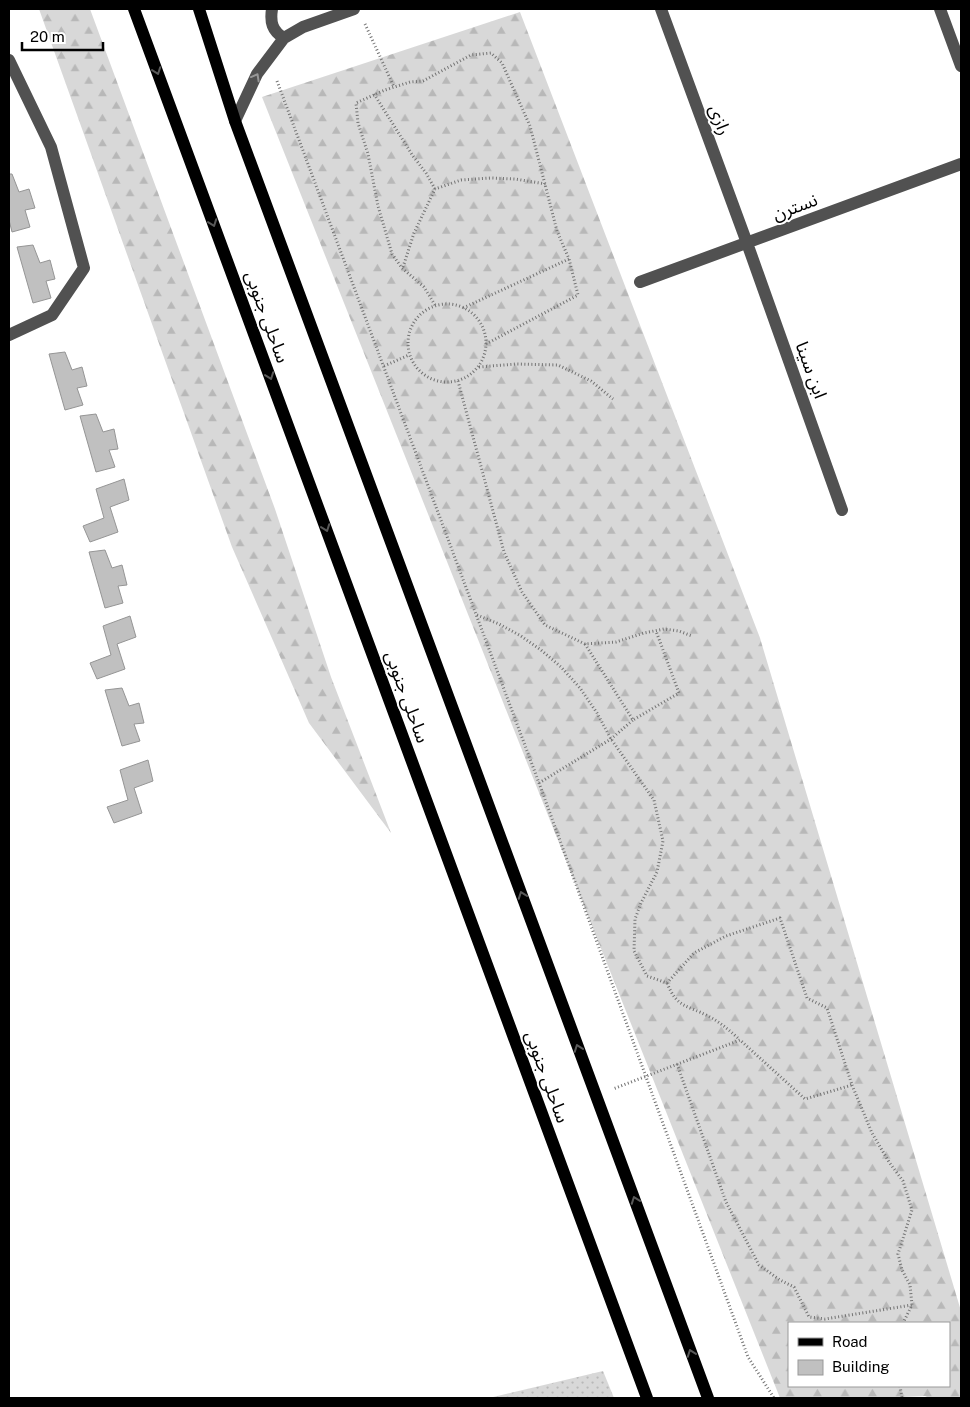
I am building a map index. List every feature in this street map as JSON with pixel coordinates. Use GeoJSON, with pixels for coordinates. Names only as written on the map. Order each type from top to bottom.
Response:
{"type":"FeatureCollection","features":[{"type":"Feature","properties":{"kind":"main road","name":"ساحلی جنوبی"},"geometry":{"type":"LineString","coordinates":[[134,9],[647,1398]]}},
{"type":"Feature","properties":{"kind":"main road"},"geometry":{"type":"LineString","coordinates":[[199,9],[235,121],[708,1397]]}},
{"type":"Feature","properties":{"kind":"street"},"geometry":{"type":"LineString","coordinates":[[272,9],[272,26],[277,34],[284,38]]}},
{"type":"Feature","properties":{"kind":"street","name":"رازی"},"geometry":{"type":"LineString","coordinates":[[661,9],[747,243]]}},
{"type":"Feature","properties":{"kind":"street"},"geometry":{"type":"LineString","coordinates":[[940,9],[961,66]]}},
{"type":"Feature","properties":{"kind":"street"},"geometry":{"type":"LineString","coordinates":[[235,121],[257,74],[284,38],[303,27],[358,13]]}},
{"type":"Feature","properties":{"kind":"street"},"geometry":{"type":"LineString","coordinates":[[9,60],[51,148],[84,268],[52,315],[9,335]]}},
{"type":"Feature","properties":{"kind":"street","name":"نسترن"},"geometry":{"type":"LineString","coordinates":[[640,282],[961,164]]}},
{"type":"Feature","properties":{"kind":"street","name":"ابن سینا"},"geometry":{"type":"LineString","coordinates":[[747,243],[842,510]]}},
{"type":"Feature","properties":{"kind":"path"},"geometry":{"type":"LineString","coordinates":[[358,13],[394,87]]}},
{"type":"Feature","properties":{"kind":"path"},"geometry":{"type":"LineString","coordinates":[[435,305],[424,287],[402,268],[392,254],[378,206],[368,154],[358,123],[356,104],[374,94],[394,87],[410,82],[423,81],[472,55],[491,53],[502,63],[530,126],[557,231],[569,259],[578,295],[486,344]]}},
{"type":"Feature","properties":{"kind":"path"},"geometry":{"type":"LineString","coordinates":[[268,59],[539,783],[748,1357],[774,1398]]}},
{"type":"Feature","properties":{"kind":"path"},"geometry":{"type":"LineString","coordinates":[[374,94],[435,189]]}},
{"type":"Feature","properties":{"kind":"path"},"geometry":{"type":"LineString","coordinates":[[402,268],[414,233],[435,189],[461,180],[491,178],[515,179],[546,184]]}},
{"type":"Feature","properties":{"kind":"path"},"geometry":{"type":"LineString","coordinates":[[463,308],[569,259]]}},
{"type":"Feature","properties":{"kind":"path"},"geometry":{"type":"LineString","coordinates":[[447,304],[463,308],[479,320],[484,332],[486,344],[484,356],[478,367],[469,376],[458,381],[446,383],[423,375],[415,366],[410,355],[408,343],[410,331],[415,320],[424,311],[435,305],[447,304]]}},
{"type":"Feature","properties":{"kind":"path"},"geometry":{"type":"LineString","coordinates":[[384,366],[410,355]]}},
{"type":"Feature","properties":{"kind":"path"},"geometry":{"type":"LineString","coordinates":[[478,367],[516,364],[558,365],[591,381],[613,398]]}},
{"type":"Feature","properties":{"kind":"path"},"geometry":{"type":"LineString","coordinates":[[458,381],[504,552],[522,592],[545,625],[585,644],[616,642],[664,629],[679,631],[692,636]]}},
{"type":"Feature","properties":{"kind":"path"},"geometry":{"type":"LineString","coordinates":[[476,614],[521,636],[542,650],[560,666],[580,688],[597,713],[611,739],[654,800],[663,842],[657,872],[635,919],[634,951],[647,976],[667,983],[672,996],[686,1006],[724,1025],[805,1099],[852,1085]]}},
{"type":"Feature","properties":{"kind":"path"},"geometry":{"type":"LineString","coordinates":[[539,783],[611,739],[633,720],[679,693],[656,631]]}},
{"type":"Feature","properties":{"kind":"path"},"geometry":{"type":"LineString","coordinates":[[585,644],[633,720]]}},
{"type":"Feature","properties":{"kind":"path"},"geometry":{"type":"LineString","coordinates":[[667,983],[694,952],[726,936],[780,918],[807,998],[827,1008],[852,1085],[872,1134],[902,1181],[912,1210],[898,1254],[902,1270],[910,1286],[912,1305],[904,1322]]}},
{"type":"Feature","properties":{"kind":"path"},"geometry":{"type":"LineString","coordinates":[[596,1096],[740,1040]]}},
{"type":"Feature","properties":{"kind":"path"},"geometry":{"type":"LineString","coordinates":[[677,1064],[726,1202],[759,1265],[780,1280],[794,1287],[810,1317],[825,1319],[912,1305]]}},
{"type":"Feature","properties":{"kind":"green space"},"geometry":{"type":"Polygon","coordinates":[[[39,9],[90,9],[275,509],[331,677],[391,833],[309,723],[232,547],[39,9]]]}},
{"type":"Feature","properties":{"kind":"green space"},"geometry":{"type":"Polygon","coordinates":[[[520,12],[760,638],[961,1311],[961,1398],[929,1398],[925,1396],[780,1398],[262,97],[520,12]]]}},
{"type":"Feature","properties":{"kind":"green space"},"geometry":{"type":"Polygon","coordinates":[[[603,1371],[614,1398],[489,1398],[603,1371]]]}},
{"type":"Feature","properties":{"kind":"building"},"geometry":{"type":"Polygon","coordinates":[[[9,174],[12,174],[19,192],[29,189],[35,208],[25,210],[30,227],[12,232],[9,220],[9,174]]]}},
{"type":"Feature","properties":{"kind":"building"},"geometry":{"type":"Polygon","coordinates":[[[33,245],[40,263],[50,260],[55,279],[46,281],[51,298],[33,303],[17,247],[33,245]]]}},
{"type":"Feature","properties":{"kind":"building"},"geometry":{"type":"Polygon","coordinates":[[[65,352],[72,370],[82,367],[87,386],[77,388],[83,405],[65,410],[49,354],[65,352]]]}},
{"type":"Feature","properties":{"kind":"building"},"geometry":{"type":"Polygon","coordinates":[[[96,414],[103,432],[114,429],[118,449],[109,450],[115,467],[96,472],[80,416],[96,414]]]}},
{"type":"Feature","properties":{"kind":"building"},"geometry":{"type":"Polygon","coordinates":[[[124,479],[129,500],[110,507],[118,532],[90,542],[83,526],[104,518],[96,489],[124,479]]]}},
{"type":"Feature","properties":{"kind":"building"},"geometry":{"type":"Polygon","coordinates":[[[105,550],[112,568],[122,565],[127,585],[118,586],[123,603],[105,608],[89,552],[105,550]]]}},
{"type":"Feature","properties":{"kind":"building"},"geometry":{"type":"Polygon","coordinates":[[[130,616],[136,637],[117,644],[125,669],[97,679],[90,663],[111,655],[103,626],[130,616]]]}},
{"type":"Feature","properties":{"kind":"building"},"geometry":{"type":"Polygon","coordinates":[[[122,688],[129,706],[139,703],[144,723],[134,724],[140,741],[122,746],[105,690],[122,688]]]}},
{"type":"Feature","properties":{"kind":"building"},"geometry":{"type":"Polygon","coordinates":[[[148,760],[153,781],[134,788],[142,813],[114,823],[107,807],[128,800],[120,770],[148,760]]]}}]}
